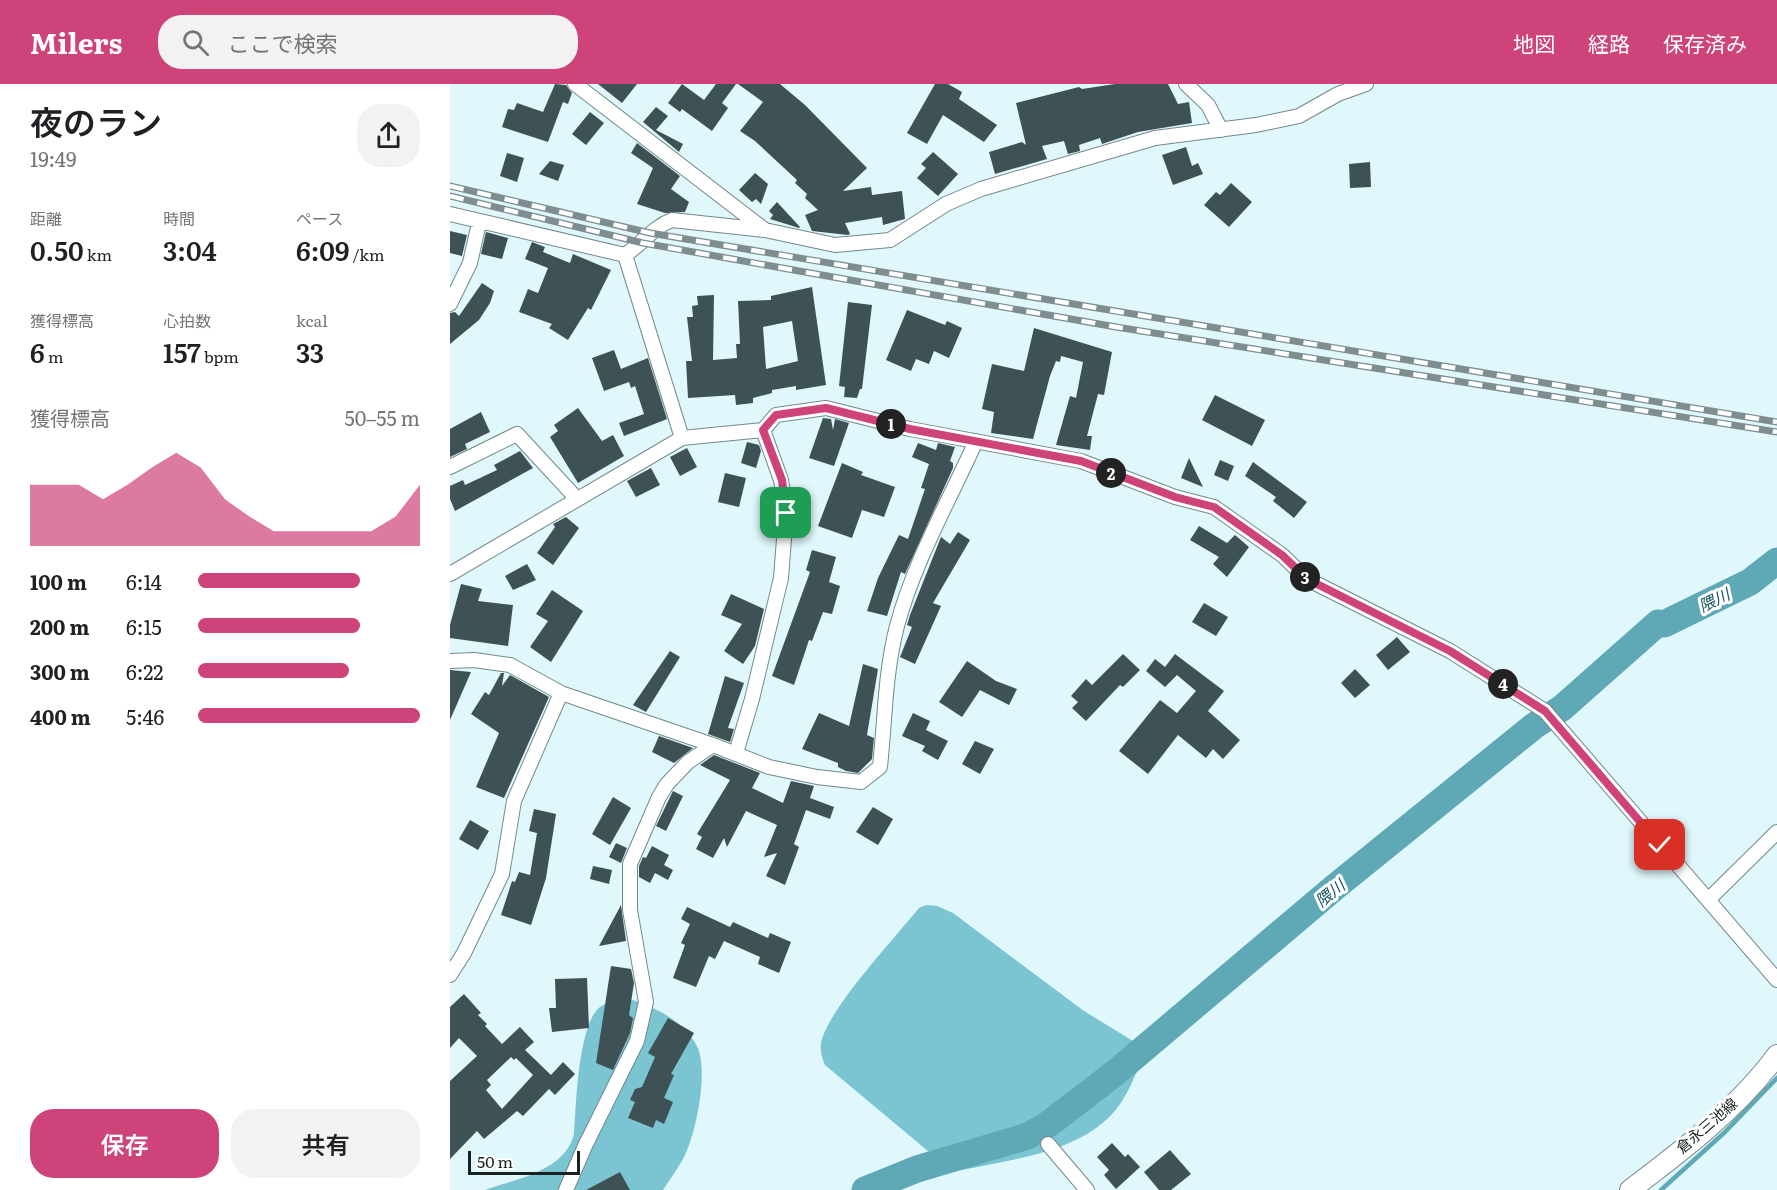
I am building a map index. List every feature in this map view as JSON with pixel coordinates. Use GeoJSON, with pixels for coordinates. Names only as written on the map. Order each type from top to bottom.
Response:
{"type":"FeatureCollection","features":[{"type":"Feature","properties":{"kind":"main road","name":"倉永三池線"},"geometry":{"type":"LineString","coordinates":[[1630,1190],[1732,1105],[1759,1079],[1777,1055]]}},
{"type":"Feature","properties":{"kind":"street"},"geometry":{"type":"LineString","coordinates":[[575,84],[765,230]]}},
{"type":"Feature","properties":{"kind":"street"},"geometry":{"type":"LineString","coordinates":[[1186,84],[1208,105],[1221,130]]}},
{"type":"Feature","properties":{"kind":"street"},"geometry":{"type":"LineString","coordinates":[[450,214],[479,223],[625,255],[643,243],[663,223],[672,220],[765,230],[835,245],[890,240],[946,204],[981,189],[1155,138],[1221,130],[1299,116],[1338,94],[1366,84]]}},
{"type":"Feature","properties":{"kind":"street"},"geometry":{"type":"LineString","coordinates":[[450,304],[470,263],[479,223]]}},
{"type":"Feature","properties":{"kind":"street"},"geometry":{"type":"LineString","coordinates":[[625,255],[682,438]]}},
{"type":"Feature","properties":{"kind":"street"},"geometry":{"type":"LineString","coordinates":[[450,574],[682,438],[763,430],[776,415],[826,408],[910,429],[1081,461],[1175,497],[1214,507],[1282,555],[1307,579],[1450,651],[1545,711],[1777,980]]}},
{"type":"Feature","properties":{"kind":"street"},"geometry":{"type":"LineString","coordinates":[[736,753],[752,699],[782,567],[786,513],[782,480],[763,430]]}},
{"type":"Feature","properties":{"kind":"street"},"geometry":{"type":"LineString","coordinates":[[450,468],[517,434],[577,499]]}},
{"type":"Feature","properties":{"kind":"street"},"geometry":{"type":"LineString","coordinates":[[450,661],[474,660],[510,665],[561,693],[736,753],[768,767],[817,777],[861,782],[880,767],[888,673],[897,626],[914,580],[976,441]]}},
{"type":"Feature","properties":{"kind":"street"},"geometry":{"type":"LineString","coordinates":[[450,975],[464,953],[502,874],[514,801],[561,693]]}},
{"type":"Feature","properties":{"kind":"street"},"geometry":{"type":"LineString","coordinates":[[566,1190],[637,1041],[646,1002],[630,910],[630,864],[658,797],[667,784],[688,762],[713,745]]}},
{"type":"Feature","properties":{"kind":"street"},"geometry":{"type":"LineString","coordinates":[[1708,900],[1777,832]]}},
{"type":"Feature","properties":{"kind":"street"},"geometry":{"type":"LineString","coordinates":[[1048,1143],[1087,1190]]}},
{"type":"Feature","properties":{"kind":"shaded area"},"geometry":{"type":"Polygon","coordinates":[[[926,905],[937,906],[953,913],[1084,1011],[1146,1049],[1125,1096],[1111,1115],[1093,1130],[1072,1142],[1049,1150],[953,1172],[825,1065],[821,1043],[836,1012],[879,955],[919,908],[926,905]]]}},
{"type":"Feature","properties":{"kind":"shaded area"},"geometry":{"type":"Polygon","coordinates":[[[622,997],[654,1008],[674,1020],[691,1036],[700,1057],[701,1086],[692,1135],[683,1159],[663,1190],[485,1190],[538,1172],[561,1157],[569,1147],[574,1134],[577,1086],[587,1030],[600,1007],[622,997]]]}},
{"type":"Feature","properties":{"kind":"building"},"geometry":{"type":"Polygon","coordinates":[[[555,84],[566,85],[572,93],[568,104],[563,102],[548,142],[502,127],[508,109],[514,110],[517,103],[543,112],[555,84]]]}},
{"type":"Feature","properties":{"kind":"building"},"geometry":{"type":"Polygon","coordinates":[[[598,84],[637,84],[622,103],[598,84]]]}},
{"type":"Feature","properties":{"kind":"building"},"geometry":{"type":"Polygon","coordinates":[[[682,84],[704,100],[716,84],[736,84],[722,103],[728,108],[712,131],[682,109],[680,112],[668,103],[682,84]]]}},
{"type":"Feature","properties":{"kind":"building"},"geometry":{"type":"Polygon","coordinates":[[[738,84],[780,84],[805,105],[867,168],[843,191],[871,187],[872,195],[902,191],[905,219],[883,225],[882,217],[845,223],[850,234],[848,235],[812,231],[805,215],[818,210],[805,198],[807,194],[795,183],[797,180],[755,141],[740,131],[763,102],[738,84]]]}},
{"type":"Feature","properties":{"kind":"building"},"geometry":{"type":"Polygon","coordinates":[[[935,84],[948,84],[962,92],[959,99],[997,125],[984,142],[943,115],[927,144],[907,133],[935,84]]]}},
{"type":"Feature","properties":{"kind":"building"},"geometry":{"type":"Polygon","coordinates":[[[1115,84],[1168,84],[1178,104],[1189,102],[1192,123],[1138,132],[1102,144],[1100,138],[1079,145],[1080,151],[1068,154],[1064,141],[1042,146],[1047,159],[995,174],[989,152],[1022,142],[1026,145],[1016,103],[1079,87],[1082,89],[1115,84]]]}},
{"type":"Feature","properties":{"kind":"building"},"geometry":{"type":"Polygon","coordinates":[[[656,107],[668,116],[656,130],[683,144],[679,152],[643,122],[656,107]]]}},
{"type":"Feature","properties":{"kind":"building"},"geometry":{"type":"Polygon","coordinates":[[[590,112],[604,123],[586,145],[572,134],[590,112]]]}},
{"type":"Feature","properties":{"kind":"building"},"geometry":{"type":"Polygon","coordinates":[[[637,143],[680,176],[671,189],[689,202],[685,212],[665,213],[637,204],[653,168],[631,153],[637,143]]]}},
{"type":"Feature","properties":{"kind":"building"},"geometry":{"type":"Polygon","coordinates":[[[1186,147],[1192,166],[1198,163],[1203,174],[1173,185],[1162,155],[1186,147]]]}},
{"type":"Feature","properties":{"kind":"building"},"geometry":{"type":"Polygon","coordinates":[[[933,152],[958,174],[938,196],[917,178],[926,168],[921,164],[933,152]]]}},
{"type":"Feature","properties":{"kind":"building"},"geometry":{"type":"Polygon","coordinates":[[[507,153],[524,158],[517,182],[500,176],[507,153]]]}},
{"type":"Feature","properties":{"kind":"building"},"geometry":{"type":"Polygon","coordinates":[[[550,161],[564,165],[558,181],[539,174],[550,161]]]}},
{"type":"Feature","properties":{"kind":"building"},"geometry":{"type":"Polygon","coordinates":[[[1370,162],[1371,187],[1350,188],[1349,164],[1370,162]]]}},
{"type":"Feature","properties":{"kind":"building"},"geometry":{"type":"Polygon","coordinates":[[[755,173],[768,184],[761,204],[756,199],[752,202],[739,190],[755,173]]]}},
{"type":"Feature","properties":{"kind":"building"},"geometry":{"type":"Polygon","coordinates":[[[1231,183],[1252,202],[1229,227],[1204,205],[1216,192],[1220,195],[1231,183]]]}},
{"type":"Feature","properties":{"kind":"building"},"geometry":{"type":"Polygon","coordinates":[[[777,202],[799,228],[770,219],[773,215],[769,211],[777,202]]]}},
{"type":"Feature","properties":{"kind":"building"},"geometry":{"type":"Polygon","coordinates":[[[450,231],[467,235],[462,256],[450,253],[450,231]]]}},
{"type":"Feature","properties":{"kind":"building"},"geometry":{"type":"Polygon","coordinates":[[[486,232],[508,238],[502,259],[481,254],[486,232]]]}},
{"type":"Feature","properties":{"kind":"building"},"geometry":{"type":"Polygon","coordinates":[[[532,242],[545,247],[543,252],[570,263],[573,254],[611,270],[591,310],[588,308],[568,340],[549,328],[552,324],[519,312],[528,289],[538,293],[548,268],[525,259],[532,242]]]}},
{"type":"Feature","properties":{"kind":"building"},"geometry":{"type":"Polygon","coordinates":[[[482,283],[494,291],[490,303],[479,320],[450,344],[450,313],[455,312],[459,316],[482,283]]]}},
{"type":"Feature","properties":{"kind":"building"},"geometry":{"type":"Polygon","coordinates":[[[812,287],[826,385],[796,390],[796,386],[772,390],[772,393],[753,398],[753,403],[736,405],[735,395],[688,398],[686,361],[692,361],[687,317],[693,317],[692,306],[698,305],[697,296],[714,295],[713,360],[737,358],[736,344],[740,344],[738,301],[771,300],[771,296],[812,287]],[[792,321],[763,327],[766,369],[798,361],[792,321]]]}},
{"type":"Feature","properties":{"kind":"building"},"geometry":{"type":"Polygon","coordinates":[[[848,302],[872,305],[862,389],[857,398],[844,397],[845,387],[839,386],[848,302]]]}},
{"type":"Feature","properties":{"kind":"building"},"geometry":{"type":"Polygon","coordinates":[[[907,310],[945,325],[947,321],[962,328],[949,358],[934,351],[929,364],[916,359],[911,371],[886,360],[907,310]]]}},
{"type":"Feature","properties":{"kind":"building"},"geometry":{"type":"Polygon","coordinates":[[[1034,328],[1112,352],[1104,395],[1098,394],[1087,436],[1092,436],[1090,450],[1056,445],[1070,396],[1076,398],[1083,362],[1061,356],[1060,362],[1056,361],[1050,376],[1033,439],[991,433],[994,412],[982,409],[992,364],[1024,371],[1034,328]]]}},
{"type":"Feature","properties":{"kind":"building"},"geometry":{"type":"Polygon","coordinates":[[[614,350],[621,369],[648,358],[667,419],[624,436],[619,423],[644,414],[635,386],[631,388],[629,382],[604,391],[592,358],[614,350]]]}},
{"type":"Feature","properties":{"kind":"building"},"geometry":{"type":"Polygon","coordinates":[[[1215,395],[1265,420],[1252,446],[1202,420],[1215,395]]]}},
{"type":"Feature","properties":{"kind":"building"},"geometry":{"type":"Polygon","coordinates":[[[578,408],[602,441],[613,435],[624,456],[578,483],[550,437],[558,431],[554,425],[578,408]]]}},
{"type":"Feature","properties":{"kind":"building"},"geometry":{"type":"Polygon","coordinates":[[[481,412],[490,432],[465,444],[467,449],[450,457],[450,429],[481,412]]]}},
{"type":"Feature","properties":{"kind":"building"},"geometry":{"type":"Polygon","coordinates":[[[823,418],[831,419],[833,430],[835,419],[849,423],[834,466],[809,458],[823,418]]]}},
{"type":"Feature","properties":{"kind":"building"},"geometry":{"type":"Polygon","coordinates":[[[747,442],[759,445],[761,451],[756,468],[741,463],[747,442]]]}},
{"type":"Feature","properties":{"kind":"building"},"geometry":{"type":"Polygon","coordinates":[[[918,443],[936,450],[938,443],[955,447],[950,461],[953,463],[953,468],[905,574],[901,572],[887,616],[867,611],[878,578],[899,535],[908,539],[925,489],[921,488],[929,464],[912,457],[918,443]]]}},
{"type":"Feature","properties":{"kind":"building"},"geometry":{"type":"Polygon","coordinates":[[[687,448],[697,467],[680,476],[670,457],[687,448]]]}},
{"type":"Feature","properties":{"kind":"building"},"geometry":{"type":"Polygon","coordinates":[[[520,451],[533,468],[455,511],[450,499],[450,486],[463,480],[465,485],[497,470],[494,465],[520,451]]]}},
{"type":"Feature","properties":{"kind":"building"},"geometry":{"type":"Polygon","coordinates":[[[1189,458],[1203,487],[1181,478],[1189,458]]]}},
{"type":"Feature","properties":{"kind":"building"},"geometry":{"type":"Polygon","coordinates":[[[1220,460],[1234,466],[1228,481],[1214,475],[1220,460]]]}},
{"type":"Feature","properties":{"kind":"building"},"geometry":{"type":"Polygon","coordinates":[[[1253,462],[1307,502],[1294,518],[1273,501],[1276,497],[1245,476],[1253,462]]]}},
{"type":"Feature","properties":{"kind":"building"},"geometry":{"type":"Polygon","coordinates":[[[842,463],[863,472],[861,475],[895,487],[884,517],[862,510],[852,538],[818,526],[842,463]]]}},
{"type":"Feature","properties":{"kind":"building"},"geometry":{"type":"Polygon","coordinates":[[[651,468],[660,485],[636,497],[627,481],[651,468]]]}},
{"type":"Feature","properties":{"kind":"building"},"geometry":{"type":"Polygon","coordinates":[[[725,473],[746,478],[739,507],[718,502],[725,473]]]}},
{"type":"Feature","properties":{"kind":"building"},"geometry":{"type":"Polygon","coordinates":[[[566,517],[579,528],[553,565],[537,553],[555,527],[553,524],[566,517]]]}},
{"type":"Feature","properties":{"kind":"building"},"geometry":{"type":"Polygon","coordinates":[[[1199,526],[1227,543],[1235,535],[1249,547],[1227,577],[1213,564],[1219,557],[1190,540],[1199,526]]]}},
{"type":"Feature","properties":{"kind":"building"},"geometry":{"type":"Polygon","coordinates":[[[958,532],[970,540],[933,603],[941,606],[915,664],[900,657],[912,627],[907,625],[910,615],[941,537],[950,544],[958,532]]]}},
{"type":"Feature","properties":{"kind":"building"},"geometry":{"type":"Polygon","coordinates":[[[812,550],[836,557],[829,582],[840,586],[832,614],[823,612],[812,641],[809,640],[794,685],[772,676],[810,572],[806,570],[812,550]]]}},
{"type":"Feature","properties":{"kind":"building"},"geometry":{"type":"Polygon","coordinates":[[[527,564],[536,580],[513,590],[505,576],[527,564]]]}},
{"type":"Feature","properties":{"kind":"building"},"geometry":{"type":"Polygon","coordinates":[[[461,584],[482,589],[478,601],[513,605],[508,646],[450,638],[450,625],[461,584]]]}},
{"type":"Feature","properties":{"kind":"building"},"geometry":{"type":"Polygon","coordinates":[[[552,590],[583,611],[551,662],[530,647],[548,621],[536,614],[552,590]]]}},
{"type":"Feature","properties":{"kind":"building"},"geometry":{"type":"Polygon","coordinates":[[[731,594],[764,609],[755,646],[743,664],[724,651],[742,624],[721,615],[731,594]]]}},
{"type":"Feature","properties":{"kind":"building"},"geometry":{"type":"Polygon","coordinates":[[[1204,603],[1228,617],[1216,636],[1192,622],[1204,603]]]}},
{"type":"Feature","properties":{"kind":"building"},"geometry":{"type":"Polygon","coordinates":[[[1397,637],[1410,652],[1388,670],[1376,655],[1397,637]]]}},
{"type":"Feature","properties":{"kind":"building"},"geometry":{"type":"Polygon","coordinates":[[[670,651],[680,657],[646,712],[633,705],[670,651]]]}},
{"type":"Feature","properties":{"kind":"building"},"geometry":{"type":"Polygon","coordinates":[[[1123,654],[1140,670],[1123,687],[1120,685],[1086,721],[1072,708],[1078,702],[1071,696],[1086,679],[1092,685],[1123,654]]]}},
{"type":"Feature","properties":{"kind":"building"},"geometry":{"type":"Polygon","coordinates":[[[1175,654],[1224,691],[1208,711],[1240,740],[1223,759],[1213,749],[1206,758],[1178,735],[1148,774],[1119,751],[1160,700],[1177,713],[1196,691],[1177,675],[1165,687],[1146,671],[1155,659],[1165,667],[1175,654]]]}},
{"type":"Feature","properties":{"kind":"building"},"geometry":{"type":"Polygon","coordinates":[[[967,661],[996,681],[1017,689],[1009,705],[980,690],[962,717],[939,702],[967,661]]]}},
{"type":"Feature","properties":{"kind":"building"},"geometry":{"type":"Polygon","coordinates":[[[863,664],[878,669],[867,735],[874,738],[872,759],[858,773],[846,771],[838,767],[838,763],[802,749],[819,713],[849,726],[863,664]]]}},
{"type":"Feature","properties":{"kind":"building"},"geometry":{"type":"Polygon","coordinates":[[[1355,669],[1370,685],[1355,698],[1341,683],[1355,669]]]}},
{"type":"Feature","properties":{"kind":"building"},"geometry":{"type":"Polygon","coordinates":[[[450,670],[471,672],[450,720],[450,670]]]}},
{"type":"Feature","properties":{"kind":"building"},"geometry":{"type":"Polygon","coordinates":[[[501,673],[504,673],[502,686],[510,675],[549,697],[504,798],[476,787],[499,733],[471,714],[485,692],[489,695],[501,673]]]}},
{"type":"Feature","properties":{"kind":"building"},"geometry":{"type":"Polygon","coordinates":[[[725,676],[744,683],[728,728],[734,729],[730,742],[708,734],[725,676]]]}},
{"type":"Feature","properties":{"kind":"building"},"geometry":{"type":"Polygon","coordinates":[[[913,713],[930,721],[926,730],[948,741],[938,760],[922,751],[925,746],[902,736],[913,713]]]}},
{"type":"Feature","properties":{"kind":"building"},"geometry":{"type":"Polygon","coordinates":[[[659,736],[693,748],[674,763],[652,752],[659,736]]]}},
{"type":"Feature","properties":{"kind":"building"},"geometry":{"type":"Polygon","coordinates":[[[975,741],[994,749],[980,774],[962,764],[975,741]]]}},
{"type":"Feature","properties":{"kind":"building"},"geometry":{"type":"Polygon","coordinates":[[[714,755],[760,773],[752,788],[783,803],[791,781],[814,786],[810,798],[834,807],[830,819],[806,810],[794,844],[799,847],[785,885],[766,876],[777,853],[764,857],[777,825],[746,811],[727,847],[724,838],[713,858],[696,849],[702,837],[697,834],[730,780],[700,765],[714,755]]]}},
{"type":"Feature","properties":{"kind":"building"},"geometry":{"type":"Polygon","coordinates":[[[673,791],[683,796],[666,831],[656,826],[673,791]]]}},
{"type":"Feature","properties":{"kind":"building"},"geometry":{"type":"Polygon","coordinates":[[[613,797],[631,808],[610,845],[592,834],[613,797]]]}},
{"type":"Feature","properties":{"kind":"building"},"geometry":{"type":"Polygon","coordinates":[[[873,807],[893,819],[878,845],[856,832],[873,807]]]}},
{"type":"Feature","properties":{"kind":"building"},"geometry":{"type":"Polygon","coordinates":[[[534,809],[556,814],[546,878],[531,925],[501,915],[512,881],[515,882],[519,872],[530,875],[537,833],[529,831],[534,809]]]}},
{"type":"Feature","properties":{"kind":"building"},"geometry":{"type":"Polygon","coordinates":[[[470,820],[489,831],[478,850],[459,839],[470,820]]]}},
{"type":"Feature","properties":{"kind":"building"},"geometry":{"type":"Polygon","coordinates":[[[616,843],[627,848],[621,863],[609,857],[616,843]]]}},
{"type":"Feature","properties":{"kind":"building"},"geometry":{"type":"Polygon","coordinates":[[[652,846],[669,855],[664,865],[673,870],[668,880],[655,873],[650,883],[639,877],[639,866],[652,846]]]}},
{"type":"Feature","properties":{"kind":"building"},"geometry":{"type":"Polygon","coordinates":[[[593,866],[612,870],[609,884],[590,879],[593,866]]]}},
{"type":"Feature","properties":{"kind":"building"},"geometry":{"type":"Polygon","coordinates":[[[621,905],[626,941],[599,946],[621,905]]]}},
{"type":"Feature","properties":{"kind":"building"},"geometry":{"type":"Polygon","coordinates":[[[687,907],[730,927],[733,922],[768,938],[770,933],[791,942],[779,973],[758,964],[760,957],[724,941],[715,959],[709,956],[696,987],[673,978],[685,945],[681,943],[690,924],[681,919],[687,907]]]}},
{"type":"Feature","properties":{"kind":"building"},"geometry":{"type":"Polygon","coordinates":[[[611,966],[631,969],[634,983],[629,1015],[633,1018],[630,1033],[613,1070],[596,1063],[611,966]]]}},
{"type":"Feature","properties":{"kind":"building"},"geometry":{"type":"Polygon","coordinates":[[[587,978],[589,1028],[552,1032],[549,1008],[556,1008],[555,979],[587,978]]]}},
{"type":"Feature","properties":{"kind":"building"},"geometry":{"type":"Polygon","coordinates":[[[464,994],[481,1013],[478,1015],[487,1024],[485,1026],[502,1044],[520,1027],[534,1042],[525,1050],[551,1075],[563,1062],[575,1074],[555,1095],[549,1089],[523,1116],[517,1111],[484,1139],[477,1131],[450,1159],[450,1081],[477,1056],[459,1038],[450,1048],[450,1007],[464,994]],[[511,1057],[487,1080],[491,1085],[486,1090],[502,1109],[533,1075],[516,1058],[514,1060],[511,1057]]]}},
{"type":"Feature","properties":{"kind":"building"},"geometry":{"type":"Polygon","coordinates":[[[668,1018],[694,1033],[671,1074],[674,1075],[664,1098],[673,1102],[664,1124],[656,1120],[653,1128],[628,1118],[635,1102],[630,1100],[635,1089],[642,1087],[655,1057],[648,1053],[668,1018]]]}},
{"type":"Feature","properties":{"kind":"building"},"geometry":{"type":"Polygon","coordinates":[[[1112,1143],[1125,1157],[1128,1154],[1140,1167],[1116,1189],[1104,1175],[1109,1170],[1097,1157],[1112,1143]]]}},
{"type":"Feature","properties":{"kind":"building"},"geometry":{"type":"Polygon","coordinates":[[[1170,1150],[1191,1174],[1171,1190],[1159,1190],[1144,1172],[1170,1150]]]}},
{"type":"Feature","properties":{"kind":"building"},"geometry":{"type":"Polygon","coordinates":[[[620,1172],[630,1190],[586,1190],[620,1172]]]}},
{"type":"Feature","properties":{"kind":"waterway","name":"隈川"},"geometry":{"type":"LineString","coordinates":[[865,1190],[917,1169],[1028,1136],[1050,1123],[1115,1073],[1335,887],[1534,726],[1562,708],[1658,623],[1664,624],[1750,582],[1777,561]]}},
{"type":"Feature","properties":{"kind":"waterway"},"geometry":{"type":"LineString","coordinates":[[1661,1190],[1725,1132],[1777,1078]]}},
{"type":"Feature","properties":{"kind":"railway"},"geometry":{"type":"LineString","coordinates":[[450,186],[650,233],[1777,422]]}},
{"type":"Feature","properties":{"kind":"railway"},"geometry":{"type":"LineString","coordinates":[[450,196],[643,243],[816,274],[1116,327],[1777,432]]}},
{"type":"Feature","properties":{"kind":"route"},"geometry":{"type":"LineString","coordinates":[[786,513],[782,480],[763,430],[776,415],[826,408],[910,429],[1081,461],[1175,497],[1195,500],[1214,507],[1282,555],[1307,579],[1450,651],[1545,711],[1660,845]]}}]}
